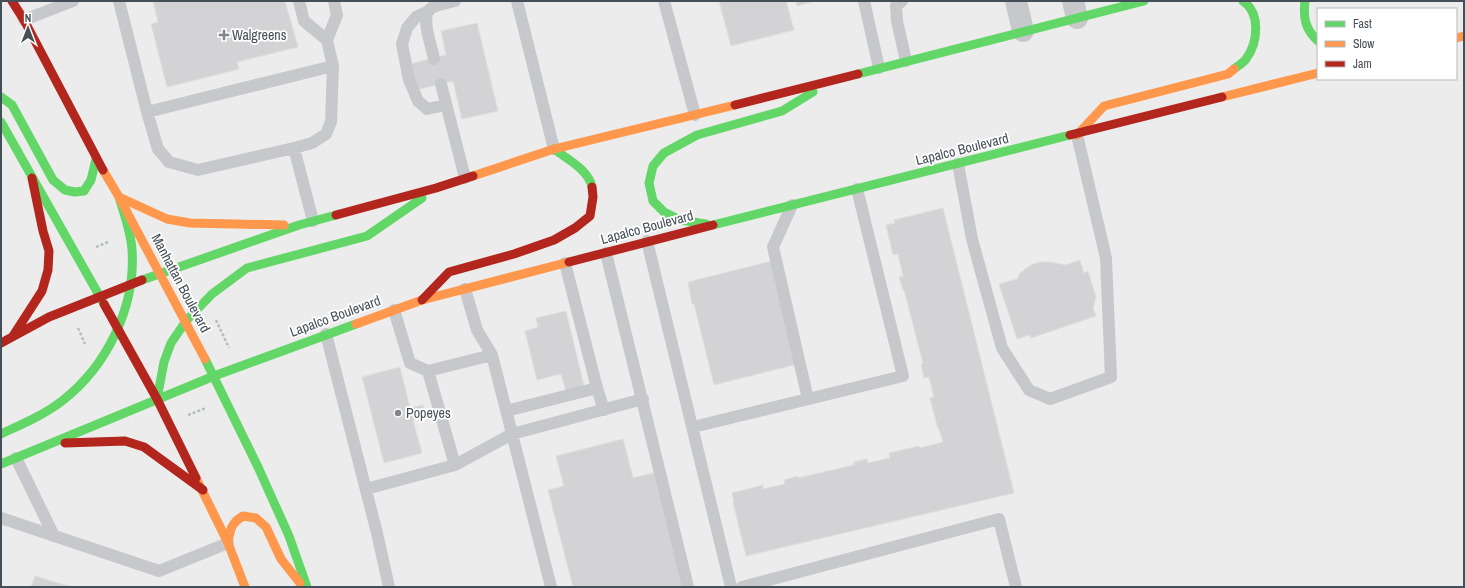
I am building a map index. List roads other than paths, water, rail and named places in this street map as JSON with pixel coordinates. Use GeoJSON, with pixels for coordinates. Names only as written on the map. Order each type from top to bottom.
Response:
{"type":"FeatureCollection","features":[{"type":"Feature","properties":{"kind":"main road","name":"Manhattan Boulevard"},"geometry":{"type":"LineString","coordinates":[[12,1],[24,20],[96,159],[119,197],[214,376],[286,529],[305,587]]}},
{"type":"Feature","properties":{"kind":"main road"},"geometry":{"type":"LineString","coordinates":[[1,343],[49,317],[131,284],[299,225],[436,188],[554,149],[695,116],[1023,31],[1075,9],[1141,1]]}},
{"type":"Feature","properties":{"kind":"main road"},"geometry":{"type":"LineString","coordinates":[[1076,135],[1104,106],[1228,74],[1246,59],[1254,42],[1256,21],[1249,5],[1243,1]]}},
{"type":"Feature","properties":{"kind":"main road"},"geometry":{"type":"LineString","coordinates":[[1305,1],[1303,15],[1306,29],[1317,40]]}},
{"type":"Feature","properties":{"kind":"main road","name":"Lapalco Boulevard"},"geometry":{"type":"LineString","coordinates":[[1,464],[214,376],[422,300],[857,188],[1076,135],[1317,73]]}},
{"type":"Feature","properties":{"kind":"main road"},"geometry":{"type":"LineString","coordinates":[[712,225],[680,220],[664,212],[652,201],[649,184],[652,166],[664,153],[697,135],[782,111],[833,80]]}},
{"type":"Feature","properties":{"kind":"main road"},"geometry":{"type":"LineString","coordinates":[[1,97],[12,105],[53,180],[65,190],[75,192],[84,191],[94,176],[96,159]]}},
{"type":"Feature","properties":{"kind":"main road"},"geometry":{"type":"LineString","coordinates":[[1,122],[157,399],[228,543],[245,587]]}},
{"type":"Feature","properties":{"kind":"main road"},"geometry":{"type":"LineString","coordinates":[[422,300],[449,272],[514,254],[554,240],[575,228],[590,216],[593,197],[591,182],[583,171],[554,149]]}},
{"type":"Feature","properties":{"kind":"main road"},"geometry":{"type":"LineString","coordinates":[[13,336],[42,291],[48,270],[49,252],[32,178]]}},
{"type":"Feature","properties":{"kind":"main road"},"geometry":{"type":"LineString","coordinates":[[157,399],[164,362],[171,343],[186,321],[212,294],[247,268],[367,236],[436,188]]}},
{"type":"Feature","properties":{"kind":"main road"},"geometry":{"type":"LineString","coordinates":[[119,197],[167,219],[190,223],[299,225]]}},
{"type":"Feature","properties":{"kind":"main road"},"geometry":{"type":"LineString","coordinates":[[1,434],[34,419],[63,401],[85,382],[105,354],[118,330],[127,306],[131,284],[132,252],[129,232],[119,197]]}},
{"type":"Feature","properties":{"kind":"main road"},"geometry":{"type":"LineString","coordinates":[[50,443],[125,441],[144,447],[203,490]]}},
{"type":"Feature","properties":{"kind":"main road"},"geometry":{"type":"LineString","coordinates":[[228,543],[230,531],[235,521],[243,516],[256,518],[266,527],[281,559],[305,587]]}},
{"type":"Feature","properties":{"kind":"street"},"geometry":{"type":"LineString","coordinates":[[1016,1],[1023,31]]}},
{"type":"Feature","properties":{"kind":"lane"},"geometry":{"type":"LineString","coordinates":[[24,20],[73,1]]}},
{"type":"Feature","properties":{"kind":"lane"},"geometry":{"type":"LineString","coordinates":[[119,1],[146,112],[158,149],[169,162],[198,170],[312,143],[326,134],[331,122],[332,66],[327,40],[337,15],[334,1]]}},
{"type":"Feature","properties":{"kind":"lane"},"geometry":{"type":"LineString","coordinates":[[299,1],[304,21],[327,40]]}},
{"type":"Feature","properties":{"kind":"lane"},"geometry":{"type":"LineString","coordinates":[[446,105],[427,109],[418,101],[410,80],[402,44],[407,28],[416,17],[437,6],[455,1]]}},
{"type":"Feature","properties":{"kind":"lane"},"geometry":{"type":"LineString","coordinates":[[517,1],[554,149]]}},
{"type":"Feature","properties":{"kind":"lane"},"geometry":{"type":"LineString","coordinates":[[664,1],[695,116]]}},
{"type":"Feature","properties":{"kind":"lane"},"geometry":{"type":"LineString","coordinates":[[864,1],[879,68]]}},
{"type":"Feature","properties":{"kind":"lane"},"geometry":{"type":"LineString","coordinates":[[902,1],[896,6],[906,61]]}},
{"type":"Feature","properties":{"kind":"lane"},"geometry":{"type":"LineString","coordinates":[[429,11],[425,21],[434,59]]}},
{"type":"Feature","properties":{"kind":"lane"},"geometry":{"type":"LineString","coordinates":[[146,112],[332,66]]}},
{"type":"Feature","properties":{"kind":"lane"},"geometry":{"type":"LineString","coordinates":[[441,84],[465,178]]}},
{"type":"Feature","properties":{"kind":"lane"},"geometry":{"type":"LineString","coordinates":[[958,164],[972,239],[1002,348],[1029,390],[1050,399],[1111,377],[1106,258],[1076,135]]}},
{"type":"Feature","properties":{"kind":"lane"},"geometry":{"type":"LineString","coordinates":[[294,148],[313,222]]}},
{"type":"Feature","properties":{"kind":"lane"},"geometry":{"type":"LineString","coordinates":[[693,427],[902,376],[857,188]]}},
{"type":"Feature","properties":{"kind":"lane"},"geometry":{"type":"LineString","coordinates":[[792,205],[773,247],[808,399]]}},
{"type":"Feature","properties":{"kind":"lane"},"geometry":{"type":"LineString","coordinates":[[648,241],[731,587]]}},
{"type":"Feature","properties":{"kind":"lane"},"geometry":{"type":"LineString","coordinates":[[606,253],[688,587]]}},
{"type":"Feature","properties":{"kind":"lane"},"geometry":{"type":"LineString","coordinates":[[565,263],[604,410]]}},
{"type":"Feature","properties":{"kind":"lane"},"geometry":{"type":"LineString","coordinates":[[465,289],[477,330],[492,355],[551,587]]}},
{"type":"Feature","properties":{"kind":"lane"},"geometry":{"type":"LineString","coordinates":[[394,310],[410,362],[428,371],[492,355]]}},
{"type":"Feature","properties":{"kind":"lane"},"geometry":{"type":"LineString","coordinates":[[326,334],[377,533],[389,587]]}},
{"type":"Feature","properties":{"kind":"lane"},"geometry":{"type":"LineString","coordinates":[[428,371],[454,465]]}},
{"type":"Feature","properties":{"kind":"lane"},"geometry":{"type":"LineString","coordinates":[[506,411],[597,388]]}},
{"type":"Feature","properties":{"kind":"lane"},"geometry":{"type":"LineString","coordinates":[[366,489],[454,465],[512,434],[643,399]]}},
{"type":"Feature","properties":{"kind":"lane"},"geometry":{"type":"LineString","coordinates":[[16,458],[54,536]]}},
{"type":"Feature","properties":{"kind":"lane"},"geometry":{"type":"LineString","coordinates":[[1,518],[159,571],[228,543]]}},
{"type":"Feature","properties":{"kind":"lane"},"geometry":{"type":"LineString","coordinates":[[742,587],[999,519],[1016,587]]}},
{"type":"Feature","properties":{"kind":"place","name":"Walgreens"},"geometry":{"type":"Point","coordinates":[224,35]}},
{"type":"Feature","properties":{"kind":"place","name":"Popeyes"},"geometry":{"type":"Point","coordinates":[398,413]}}]}
